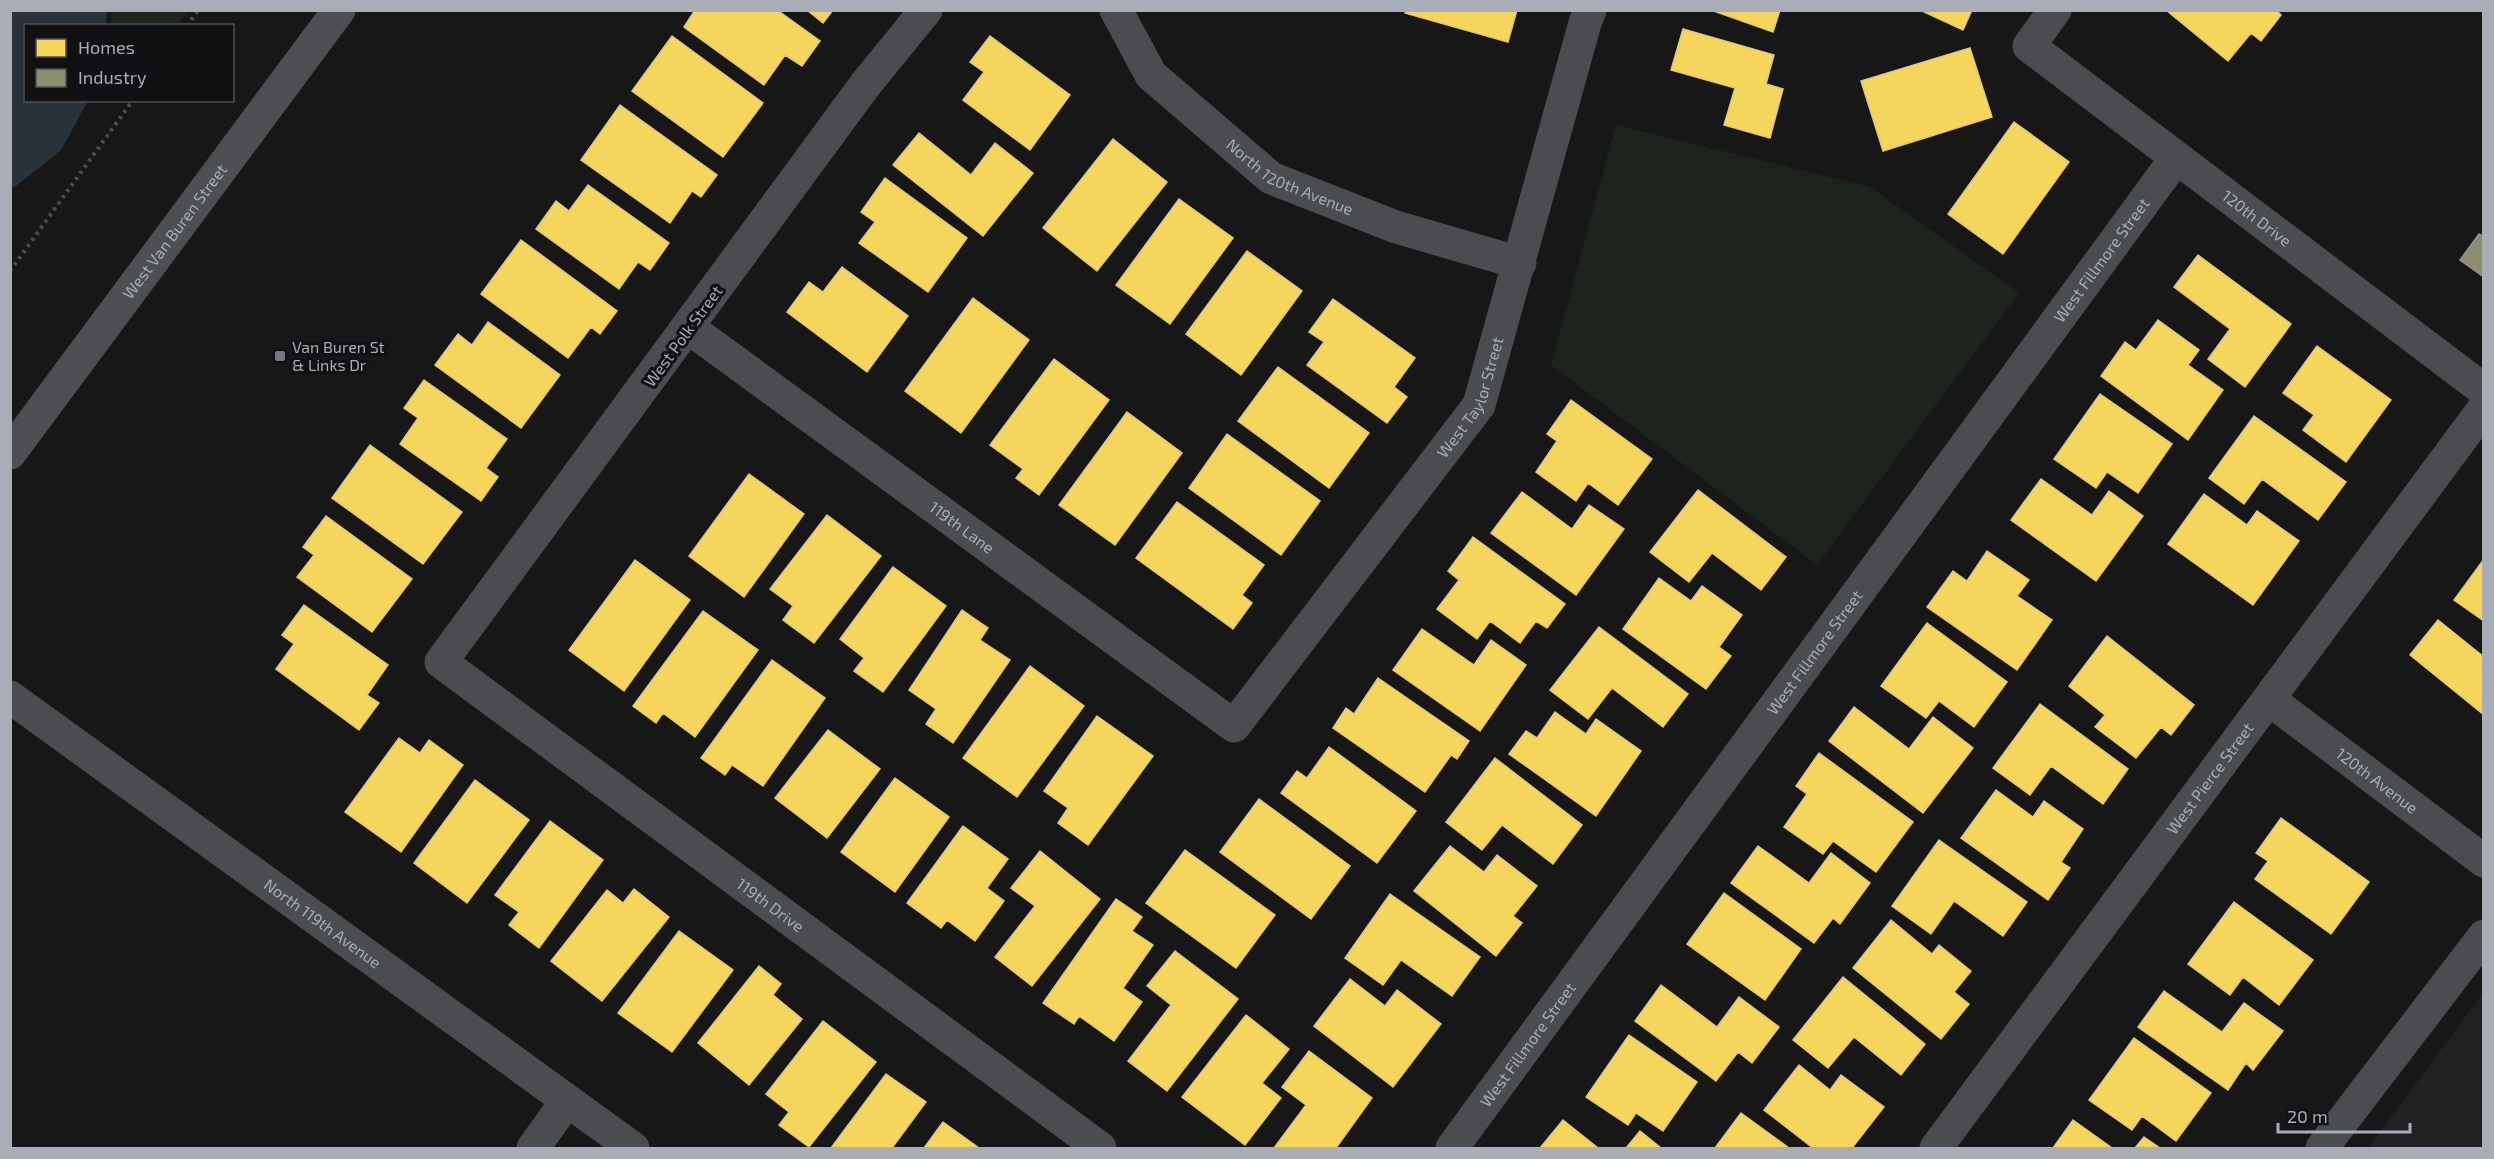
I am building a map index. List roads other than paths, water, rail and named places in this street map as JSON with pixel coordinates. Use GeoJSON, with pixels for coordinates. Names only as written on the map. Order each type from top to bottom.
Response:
{"type":"FeatureCollection","features":[{"type":"Feature","properties":{"kind":"main road","name":"West Van Buren Street"},"geometry":{"type":"LineString","coordinates":[[10,453],[339,10]]}},
{"type":"Feature","properties":{"kind":"street","name":"West Polk Street"},"geometry":{"type":"LineString","coordinates":[[441,662],[689,328],[865,85],[926,10]]}},
{"type":"Feature","properties":{"kind":"street","name":"North 120th Avenue"},"geometry":{"type":"LineString","coordinates":[[1116,10],[1150,75],[1271,178],[1395,227],[1520,263]]}},
{"type":"Feature","properties":{"kind":"street","name":"West Taylor Street"},"geometry":{"type":"LineString","coordinates":[[1234,726],[1479,405],[1590,10]]}},
{"type":"Feature","properties":{"kind":"street","name":"120th Drive"},"geometry":{"type":"LineString","coordinates":[[2055,10],[2029,46],[2484,390]]}},
{"type":"Feature","properties":{"kind":"street","name":"West Fillmore Street"},"geometry":{"type":"LineString","coordinates":[[1452,1149],[2176,158]]}},
{"type":"Feature","properties":{"kind":"street","name":"119th Lane"},"geometry":{"type":"LineString","coordinates":[[689,328],[1234,726]]}},
{"type":"Feature","properties":{"kind":"street","name":"West Pierce Street"},"geometry":{"type":"LineString","coordinates":[[1936,1149],[2484,408]]}},
{"type":"Feature","properties":{"kind":"street","name":"119th Drive"},"geometry":{"type":"LineString","coordinates":[[441,662],[1100,1149]]}},
{"type":"Feature","properties":{"kind":"street","name":"North 119th Avenue"},"geometry":{"type":"LineString","coordinates":[[10,697],[633,1149]]}},
{"type":"Feature","properties":{"kind":"street","name":"120th Avenue"},"geometry":{"type":"LineString","coordinates":[[2270,700],[2484,861]]}},
{"type":"Feature","properties":{"kind":"street"},"geometry":{"type":"LineString","coordinates":[[2322,1149],[2484,936]]}},
{"type":"Feature","properties":{"kind":"street"},"geometry":{"type":"LineString","coordinates":[[533,1149],[567,1101]]}},
{"type":"Feature","properties":{"kind":"place","name":"Van Buren St & Links Dr"},"geometry":{"type":"Point","coordinates":[280,356]}}]}
